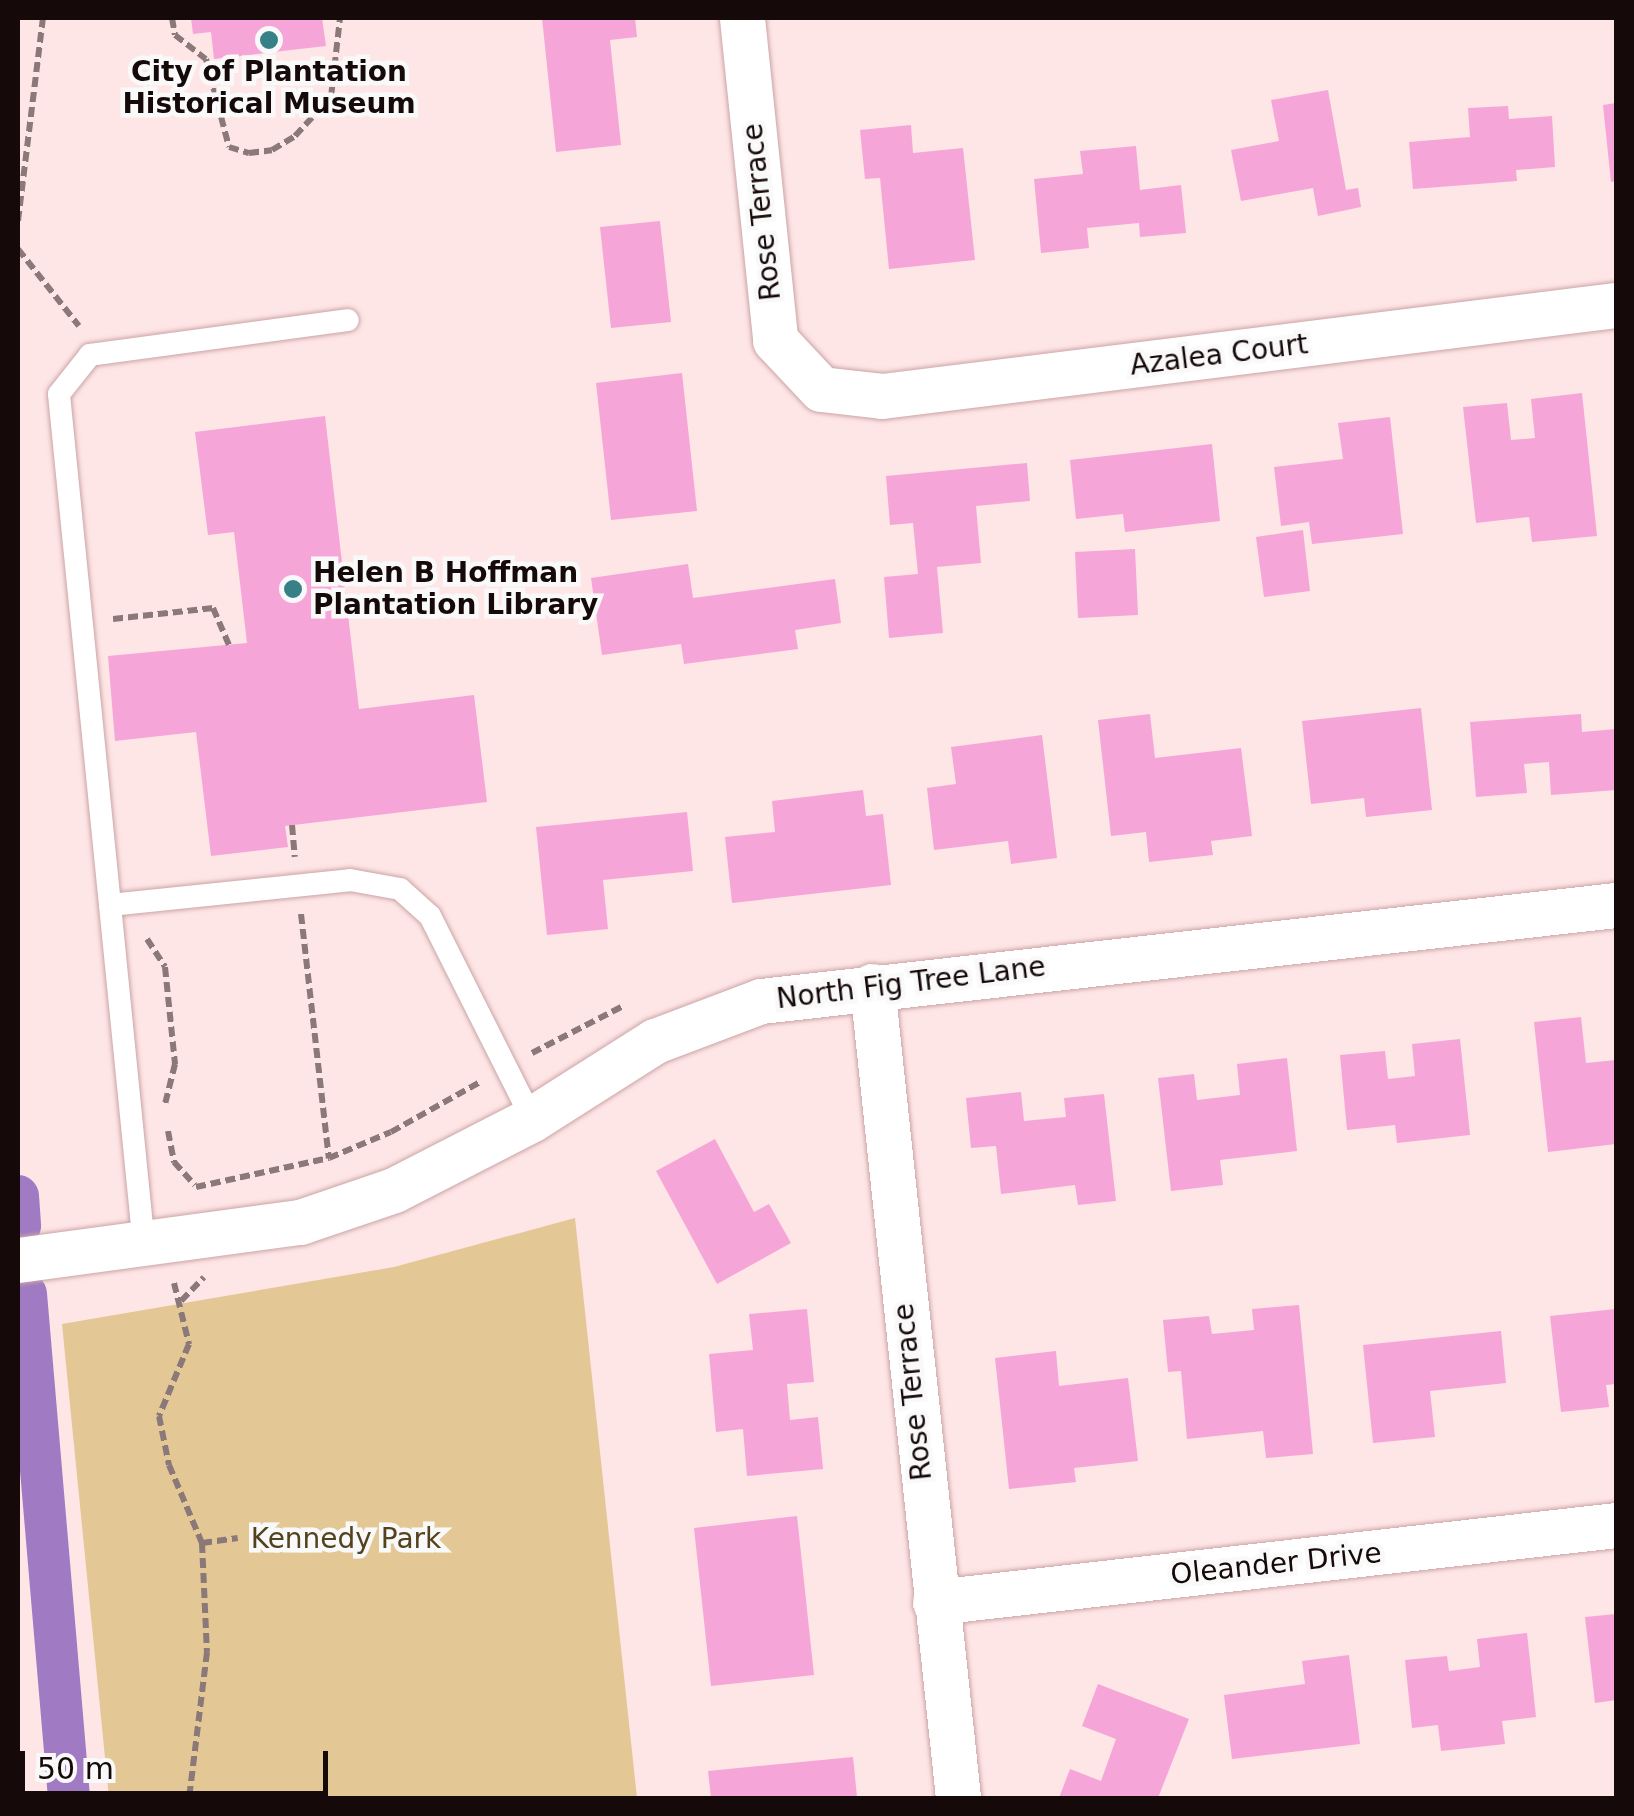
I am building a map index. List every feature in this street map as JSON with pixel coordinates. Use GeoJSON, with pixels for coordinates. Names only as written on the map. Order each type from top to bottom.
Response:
{"type":"FeatureCollection","features":[{"type":"Feature","properties":{"kind":"street","name":"Rose Terrace"},"geometry":{"type":"LineString","coordinates":[[742,18],[775,340],[821,389]]}},
{"type":"Feature","properties":{"kind":"street","name":"Azalea Court"},"geometry":{"type":"LineString","coordinates":[[821,389],[882,396],[1616,305]]}},
{"type":"Feature","properties":{"kind":"street","name":"North Fig Tree Lane"},"geometry":{"type":"LineString","coordinates":[[18,1260],[152,1246],[300,1222],[376,1197],[532,1119],[655,1041],[760,1000],[1616,905]]}},
{"type":"Feature","properties":{"kind":"street","name":"Rose Terrace"},"geometry":{"type":"LineString","coordinates":[[872,986],[958,1798]]}},
{"type":"Feature","properties":{"kind":"street","name":"Oleander Drive"},"geometry":{"type":"LineString","coordinates":[[935,1602],[1616,1525]]}},
{"type":"Feature","properties":{"kind":"lane"},"geometry":{"type":"LineString","coordinates":[[152,1246],[110,906],[59,394],[90,355],[348,320]]}},
{"type":"Feature","properties":{"kind":"lane"},"geometry":{"type":"LineString","coordinates":[[110,906],[350,880],[400,889],[430,916],[532,1119]]}},
{"type":"Feature","properties":{"kind":"path"},"geometry":{"type":"LineString","coordinates":[[18,221],[43,18]]}},
{"type":"Feature","properties":{"kind":"path"},"geometry":{"type":"LineString","coordinates":[[172,18],[175,35],[206,59],[229,147],[250,152],[272,150],[294,136],[331,97],[340,18]]}},
{"type":"Feature","properties":{"kind":"path"},"geometry":{"type":"LineString","coordinates":[[18,249],[80,328]]}},
{"type":"Feature","properties":{"kind":"path"},"geometry":{"type":"LineString","coordinates":[[82,622],[213,608],[229,645]]}},
{"type":"Feature","properties":{"kind":"path"},"geometry":{"type":"LineString","coordinates":[[292,825],[294,846]]}},
{"type":"Feature","properties":{"kind":"path"},"geometry":{"type":"LineString","coordinates":[[276,864],[295,862]]}},
{"type":"Feature","properties":{"kind":"path"},"geometry":{"type":"LineString","coordinates":[[140,902],[142,934],[164,968],[175,1064],[164,1110],[174,1162],[195,1186],[198,1203]]}},
{"type":"Feature","properties":{"kind":"path"},"geometry":{"type":"LineString","coordinates":[[195,1186],[329,1158]]}},
{"type":"Feature","properties":{"kind":"path"},"geometry":{"type":"LineString","coordinates":[[152,1246],[189,1344],[159,1416],[169,1465],[202,1543],[207,1652],[189,1798]]}},
{"type":"Feature","properties":{"kind":"path"},"geometry":{"type":"LineString","coordinates":[[202,1543],[238,1538]]}},
{"type":"Feature","properties":{"kind":"green space","name":"Kennedy Park"},"geometry":{"type":"Polygon","coordinates":[[[575,1218],[637,1798],[109,1798],[62,1324],[394,1267],[575,1218]]]}},
{"type":"Feature","properties":{"kind":"building","name":"City of Plantation Historical Museum"},"geometry":{"type":"Polygon","coordinates":[[[191,18],[322,18],[326,46],[214,59],[211,32],[193,34],[191,18]]]}},
{"type":"Feature","properties":{"kind":"building"},"geometry":{"type":"Polygon","coordinates":[[[542,18],[635,18],[637,37],[610,40],[621,145],[556,152],[542,18]]]}},
{"type":"Feature","properties":{"kind":"building"},"geometry":{"type":"Polygon","coordinates":[[[1328,90],[1346,190],[1358,188],[1361,207],[1318,216],[1313,188],[1241,201],[1231,150],[1279,141],[1271,100],[1328,90]]]}},
{"type":"Feature","properties":{"kind":"building"},"geometry":{"type":"Polygon","coordinates":[[[1616,103],[1616,181],[1611,182],[1603,105],[1616,103]]]}},
{"type":"Feature","properties":{"kind":"building"},"geometry":{"type":"Polygon","coordinates":[[[1508,106],[1509,119],[1552,116],[1555,167],[1516,170],[1517,181],[1413,189],[1409,142],[1470,137],[1468,108],[1508,106]]]}},
{"type":"Feature","properties":{"kind":"building"},"geometry":{"type":"Polygon","coordinates":[[[911,125],[913,153],[963,148],[975,260],[889,269],[880,178],[865,179],[860,130],[911,125]]]}},
{"type":"Feature","properties":{"kind":"building"},"geometry":{"type":"Polygon","coordinates":[[[1136,146],[1140,190],[1181,185],[1186,233],[1140,237],[1139,223],[1087,228],[1089,248],[1041,253],[1034,179],[1083,174],[1080,151],[1136,146]]]}},
{"type":"Feature","properties":{"kind":"building"},"geometry":{"type":"Polygon","coordinates":[[[660,221],[671,322],[611,328],[600,227],[660,221]]]}},
{"type":"Feature","properties":{"kind":"building"},"geometry":{"type":"Polygon","coordinates":[[[682,373],[697,511],[611,520],[596,383],[682,373]]]}},
{"type":"Feature","properties":{"kind":"building"},"geometry":{"type":"Polygon","coordinates":[[[1582,393],[1597,536],[1532,542],[1529,517],[1476,523],[1463,407],[1507,403],[1511,440],[1535,438],[1531,399],[1582,393]]]}},
{"type":"Feature","properties":{"kind":"building","name":"Helen B Hoffman Plantation Library"},"geometry":{"type":"Polygon","coordinates":[[[325,416],[359,709],[474,695],[487,802],[285,826],[288,847],[211,856],[196,732],[115,741],[108,656],[247,643],[234,532],[208,535],[195,432],[325,416]]]}},
{"type":"Feature","properties":{"kind":"building"},"geometry":{"type":"Polygon","coordinates":[[[1390,417],[1403,534],[1312,544],[1309,522],[1281,526],[1274,467],[1343,459],[1338,423],[1390,417]]]}},
{"type":"Feature","properties":{"kind":"building"},"geometry":{"type":"Polygon","coordinates":[[[1212,444],[1220,521],[1125,532],[1123,514],[1076,519],[1070,460],[1212,444]]]}},
{"type":"Feature","properties":{"kind":"building"},"geometry":{"type":"Polygon","coordinates":[[[1027,463],[1030,501],[976,506],[981,563],[937,567],[943,633],[889,638],[884,577],[918,574],[913,523],[890,525],[886,476],[1027,463]]]}},
{"type":"Feature","properties":{"kind":"building"},"geometry":{"type":"Polygon","coordinates":[[[1303,530],[1310,591],[1264,597],[1256,537],[1303,530]]]}},
{"type":"Feature","properties":{"kind":"building"},"geometry":{"type":"Polygon","coordinates":[[[1135,549],[1138,615],[1078,618],[1075,552],[1135,549]]]}},
{"type":"Feature","properties":{"kind":"building"},"geometry":{"type":"Polygon","coordinates":[[[688,564],[693,598],[835,579],[841,623],[795,630],[798,649],[684,664],[681,644],[602,655],[591,578],[688,564]]]}},
{"type":"Feature","properties":{"kind":"building"},"geometry":{"type":"Polygon","coordinates":[[[1421,708],[1432,810],[1366,817],[1364,798],[1311,804],[1302,721],[1421,708]]]}},
{"type":"Feature","properties":{"kind":"building"},"geometry":{"type":"Polygon","coordinates":[[[1150,714],[1155,758],[1241,748],[1252,836],[1211,841],[1213,855],[1149,862],[1146,832],[1111,836],[1098,720],[1150,714]]]}},
{"type":"Feature","properties":{"kind":"building"},"geometry":{"type":"Polygon","coordinates":[[[1581,714],[1582,732],[1616,729],[1616,790],[1551,795],[1549,762],[1524,764],[1527,793],[1476,797],[1470,722],[1581,714]]]}},
{"type":"Feature","properties":{"kind":"building"},"geometry":{"type":"Polygon","coordinates":[[[1042,735],[1057,858],[1011,864],[1008,841],[934,850],[927,788],[956,784],[951,747],[1042,735]]]}},
{"type":"Feature","properties":{"kind":"building"},"geometry":{"type":"Polygon","coordinates":[[[863,790],[866,816],[883,814],[891,885],[732,903],[725,837],[775,832],[772,801],[863,790]]]}},
{"type":"Feature","properties":{"kind":"building"},"geometry":{"type":"Polygon","coordinates":[[[687,812],[693,871],[603,880],[608,929],[547,935],[536,827],[687,812]]]}},
{"type":"Feature","properties":{"kind":"building"},"geometry":{"type":"Polygon","coordinates":[[[1581,1017],[1586,1063],[1616,1060],[1616,1144],[1548,1152],[1534,1022],[1581,1017]]]}},
{"type":"Feature","properties":{"kind":"building"},"geometry":{"type":"Polygon","coordinates":[[[1460,1039],[1470,1135],[1397,1143],[1395,1125],[1347,1130],[1340,1055],[1385,1051],[1388,1079],[1415,1076],[1412,1044],[1460,1039]]]}},
{"type":"Feature","properties":{"kind":"building"},"geometry":{"type":"Polygon","coordinates":[[[1287,1058],[1297,1151],[1220,1160],[1223,1185],[1171,1191],[1158,1078],[1194,1074],[1197,1100],[1240,1095],[1237,1064],[1287,1058]]]}},
{"type":"Feature","properties":{"kind":"building"},"geometry":{"type":"Polygon","coordinates":[[[1021,1092],[1024,1121],[1066,1117],[1064,1098],[1104,1094],[1116,1201],[1078,1205],[1075,1185],[1001,1194],[996,1146],[971,1148],[966,1098],[1021,1092]]]}},
{"type":"Feature","properties":{"kind":"building"},"geometry":{"type":"Polygon","coordinates":[[[715,1139],[754,1212],[769,1204],[791,1243],[717,1284],[656,1171],[715,1139]]]}},
{"type":"Feature","properties":{"kind":"building"},"geometry":{"type":"Polygon","coordinates":[[[1299,1305],[1313,1454],[1266,1458],[1263,1431],[1187,1439],[1181,1371],[1168,1372],[1163,1320],[1209,1316],[1212,1334],[1254,1330],[1252,1309],[1299,1305]]]}},
{"type":"Feature","properties":{"kind":"building"},"geometry":{"type":"Polygon","coordinates":[[[807,1309],[814,1382],[787,1384],[790,1420],[818,1417],[823,1469],[747,1476],[743,1429],[716,1432],[709,1354],[753,1350],[749,1314],[807,1309]]]}},
{"type":"Feature","properties":{"kind":"building"},"geometry":{"type":"Polygon","coordinates":[[[1616,1309],[1616,1384],[1606,1385],[1609,1407],[1561,1412],[1550,1316],[1616,1309]]]}},
{"type":"Feature","properties":{"kind":"building"},"geometry":{"type":"Polygon","coordinates":[[[1501,1331],[1506,1383],[1430,1391],[1435,1437],[1373,1443],[1363,1345],[1501,1331]]]}},
{"type":"Feature","properties":{"kind":"building"},"geometry":{"type":"Polygon","coordinates":[[[1056,1351],[1059,1386],[1128,1378],[1138,1461],[1074,1468],[1076,1482],[1009,1489],[995,1358],[1056,1351]]]}},
{"type":"Feature","properties":{"kind":"building"},"geometry":{"type":"Polygon","coordinates":[[[797,1516],[814,1675],[711,1686],[694,1528],[797,1516]]]}},
{"type":"Feature","properties":{"kind":"building"},"geometry":{"type":"Polygon","coordinates":[[[1616,1614],[1616,1700],[1595,1703],[1585,1617],[1616,1614]]]}},
{"type":"Feature","properties":{"kind":"building"},"geometry":{"type":"Polygon","coordinates":[[[1527,1633],[1536,1717],[1502,1721],[1505,1744],[1441,1751],[1438,1725],[1412,1728],[1405,1660],[1447,1656],[1449,1671],[1480,1667],[1477,1639],[1527,1633]]]}},
{"type":"Feature","properties":{"kind":"building"},"geometry":{"type":"Polygon","coordinates":[[[1349,1655],[1360,1744],[1232,1759],[1224,1695],[1305,1684],[1302,1661],[1349,1655]]]}},
{"type":"Feature","properties":{"kind":"building"},"geometry":{"type":"Polygon","coordinates":[[[1098,1684],[1189,1719],[1158,1798],[1059,1798],[1070,1769],[1101,1781],[1116,1739],[1082,1726],[1098,1684]]]}},
{"type":"Feature","properties":{"kind":"building"},"geometry":{"type":"Polygon","coordinates":[[[853,1757],[857,1797],[711,1798],[708,1771],[853,1757]]]}},
{"type":"Feature","properties":{"kind":"waterway"},"geometry":{"type":"LineString","coordinates":[[18,1196],[20,1226]]}},
{"type":"Feature","properties":{"kind":"waterway"},"geometry":{"type":"LineString","coordinates":[[26,1294],[69,1798]]}},
{"type":"Feature","properties":{"kind":"place","name":"City of Plantation Historical Museum"},"geometry":{"type":"Point","coordinates":[269,40]}},
{"type":"Feature","properties":{"kind":"place","name":"Helen B Hoffman Plantation Library"},"geometry":{"type":"Point","coordinates":[293,589]}}]}
